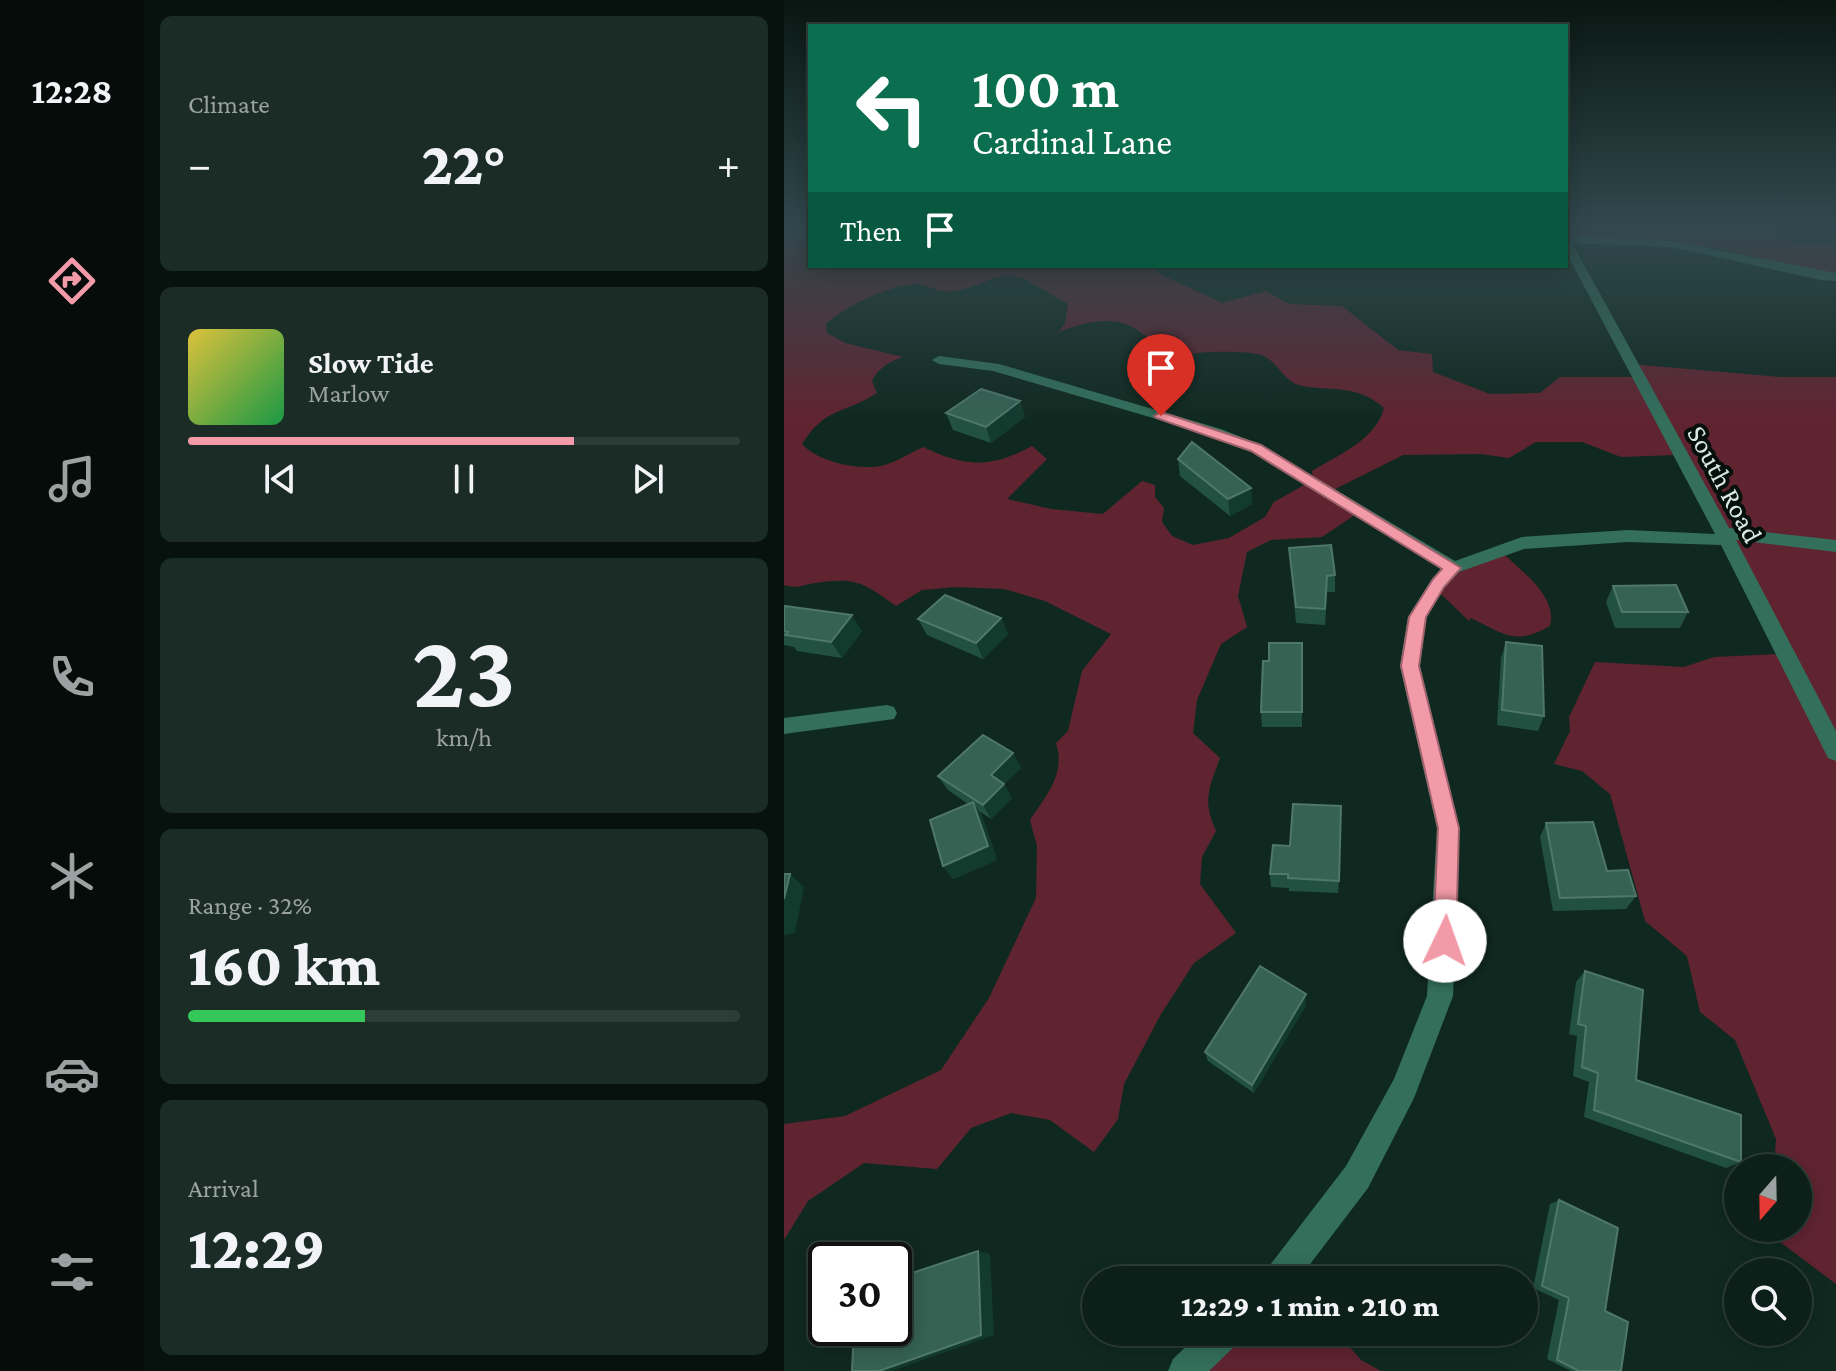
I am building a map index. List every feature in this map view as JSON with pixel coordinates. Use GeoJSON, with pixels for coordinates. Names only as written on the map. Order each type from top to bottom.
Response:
{"type":"FeatureCollection","features":[{"type":"Feature","properties":{"kind":"street","name":"South Road"},"geometry":{"type":"LineString","coordinates":[[1594,293],[1836,752]]}},
{"type":"Feature","properties":{"kind":"street"},"geometry":{"type":"LineString","coordinates":[[939,360],[994,367],[1216,432],[1256,448],[1453,568]]}},
{"type":"Feature","properties":{"kind":"street"},"geometry":{"type":"LineString","coordinates":[[1289,1266],[1357,1177],[1404,1088],[1440,996],[1448,828],[1410,666],[1417,617],[1438,583],[1453,568],[1522,543],[1573,538],[1725,536],[1836,546]]}},
{"type":"Feature","properties":{"kind":"street"},"geometry":{"type":"LineString","coordinates":[[784,726],[887,713]]}},
{"type":"Feature","properties":{"kind":"street"},"geometry":{"type":"LineString","coordinates":[[1185,1371],[1211,1346]]}},
{"type":"Feature","properties":{"kind":"shaded area"},"geometry":{"type":"Polygon","coordinates":[[[784,293],[882,293],[834,317],[826,324],[827,333],[845,343],[903,357],[884,366],[874,377],[872,381],[877,393],[836,412],[811,432],[802,444],[818,456],[850,466],[871,467],[892,463],[923,447],[952,459],[978,463],[1003,459],[1032,446],[1047,459],[1007,499],[1051,509],[1103,514],[1142,481],[1155,485],[1155,497],[1164,508],[1162,522],[1172,536],[1193,545],[1229,538],[1265,517],[1274,502],[1313,480],[1312,471],[1365,438],[1380,419],[1384,408],[1355,392],[1296,384],[1269,359],[1248,353],[1189,354],[1152,377],[1168,358],[1165,348],[1120,322],[1098,321],[1058,332],[1065,324],[1068,304],[1049,293],[1201,293],[1222,303],[1270,293],[1289,304],[1342,306],[1398,350],[1432,354],[1433,372],[1490,394],[1540,393],[1560,377],[1635,377],[1631,364],[1781,377],[1836,377],[1836,1284],[1812,1266],[1812,1258],[1801,1258],[1780,1242],[1812,1242],[1812,1154],[1775,1154],[1776,1139],[1735,1040],[1700,1012],[1687,956],[1645,921],[1610,794],[1582,771],[1554,764],[1570,731],[1569,717],[1595,662],[1684,667],[1714,657],[1780,654],[1675,455],[1621,457],[1582,442],[1536,442],[1509,458],[1481,454],[1403,455],[1337,488],[1335,491],[1359,512],[1322,537],[1271,540],[1247,552],[1238,596],[1247,627],[1221,644],[1197,700],[1193,733],[1220,758],[1208,802],[1216,831],[1202,857],[1200,884],[1236,933],[1194,963],[1161,1014],[1124,1084],[1118,1119],[1094,1152],[1050,1120],[1011,1113],[971,1128],[937,1169],[864,1163],[808,1201],[784,1240],[784,1124],[845,1116],[941,1070],[989,998],[1036,898],[1037,846],[1030,820],[1053,784],[1058,765],[1056,743],[1068,731],[1082,671],[1111,634],[1045,601],[1004,589],[956,587],[922,590],[896,606],[858,583],[829,581],[796,587],[784,585],[784,293]]]}},
{"type":"Feature","properties":{"kind":"shaded area"},"geometry":{"type":"Polygon","coordinates":[[[1504,554],[1544,595],[1551,615],[1550,626],[1528,635],[1510,636],[1471,618],[1469,621],[1442,595],[1435,595],[1456,573],[1504,554]]]}},
{"type":"Feature","properties":{"kind":"shaded area"},"geometry":{"type":"Polygon","coordinates":[[[1218,1346],[1348,1346],[1361,1360],[1381,1371],[1193,1371],[1218,1346]]]}},
{"type":"Feature","properties":{"kind":"building"},"geometry":{"type":"Polygon","coordinates":[[[981,389],[1020,401],[986,427],[946,413],[981,389]]]}},
{"type":"Feature","properties":{"kind":"building"},"geometry":{"type":"Polygon","coordinates":[[[1192,442],[1251,488],[1228,499],[1178,459],[1192,442]]]}},
{"type":"Feature","properties":{"kind":"building"},"geometry":{"type":"Polygon","coordinates":[[[1331,545],[1335,575],[1327,576],[1325,609],[1296,607],[1289,548],[1331,545]]]}},
{"type":"Feature","properties":{"kind":"building"},"geometry":{"type":"Polygon","coordinates":[[[1676,585],[1688,612],[1622,612],[1613,586],[1676,585]]]}},
{"type":"Feature","properties":{"kind":"building"},"geometry":{"type":"Polygon","coordinates":[[[945,595],[1001,618],[976,643],[918,619],[945,595]]]}},
{"type":"Feature","properties":{"kind":"building"},"geometry":{"type":"Polygon","coordinates":[[[784,606],[852,615],[831,642],[785,635],[788,632],[784,631],[784,606]]]}},
{"type":"Feature","properties":{"kind":"building"},"geometry":{"type":"Polygon","coordinates":[[[1506,642],[1542,646],[1544,716],[1502,710],[1506,642]]]}},
{"type":"Feature","properties":{"kind":"building"},"geometry":{"type":"Polygon","coordinates":[[[1269,643],[1302,643],[1302,712],[1261,712],[1263,661],[1269,661],[1269,643]]]}},
{"type":"Feature","properties":{"kind":"building"},"geometry":{"type":"Polygon","coordinates":[[[983,735],[1013,753],[991,775],[1004,784],[983,805],[938,776],[983,735]]]}},
{"type":"Feature","properties":{"kind":"building"},"geometry":{"type":"Polygon","coordinates":[[[973,802],[988,846],[943,866],[930,820],[973,802]]]}},
{"type":"Feature","properties":{"kind":"building"},"geometry":{"type":"Polygon","coordinates":[[[1293,804],[1341,806],[1339,881],[1270,874],[1273,845],[1290,846],[1293,804]]]}},
{"type":"Feature","properties":{"kind":"building"},"geometry":{"type":"Polygon","coordinates":[[[1593,822],[1607,871],[1628,870],[1636,896],[1560,898],[1546,823],[1593,822]]]}},
{"type":"Feature","properties":{"kind":"building"},"geometry":{"type":"Polygon","coordinates":[[[784,874],[790,874],[784,899],[784,874]]]}},
{"type":"Feature","properties":{"kind":"building"},"geometry":{"type":"Polygon","coordinates":[[[1260,966],[1306,994],[1252,1085],[1205,1052],[1260,966]]]}},
{"type":"Feature","properties":{"kind":"building"},"geometry":{"type":"Polygon","coordinates":[[[1585,971],[1643,990],[1636,1080],[1741,1115],[1741,1154],[1724,1156],[1594,1110],[1598,1073],[1582,1067],[1586,1026],[1578,1024],[1585,971]]]}},
{"type":"Feature","properties":{"kind":"building"},"geometry":{"type":"Polygon","coordinates":[[[1559,1200],[1618,1228],[1605,1311],[1628,1322],[1621,1371],[1579,1371],[1557,1360],[1569,1298],[1542,1286],[1559,1200]]]}},
{"type":"Feature","properties":{"kind":"building"},"geometry":{"type":"Polygon","coordinates":[[[978,1251],[981,1335],[879,1371],[852,1371],[853,1346],[912,1346],[912,1273],[978,1251]]]}},
{"type":"Feature","properties":{"kind":"route"},"geometry":{"type":"LineString","coordinates":[[1161,416],[1256,448],[1453,568],[1438,583],[1417,617],[1410,666],[1448,828],[1445,941]]}}]}
